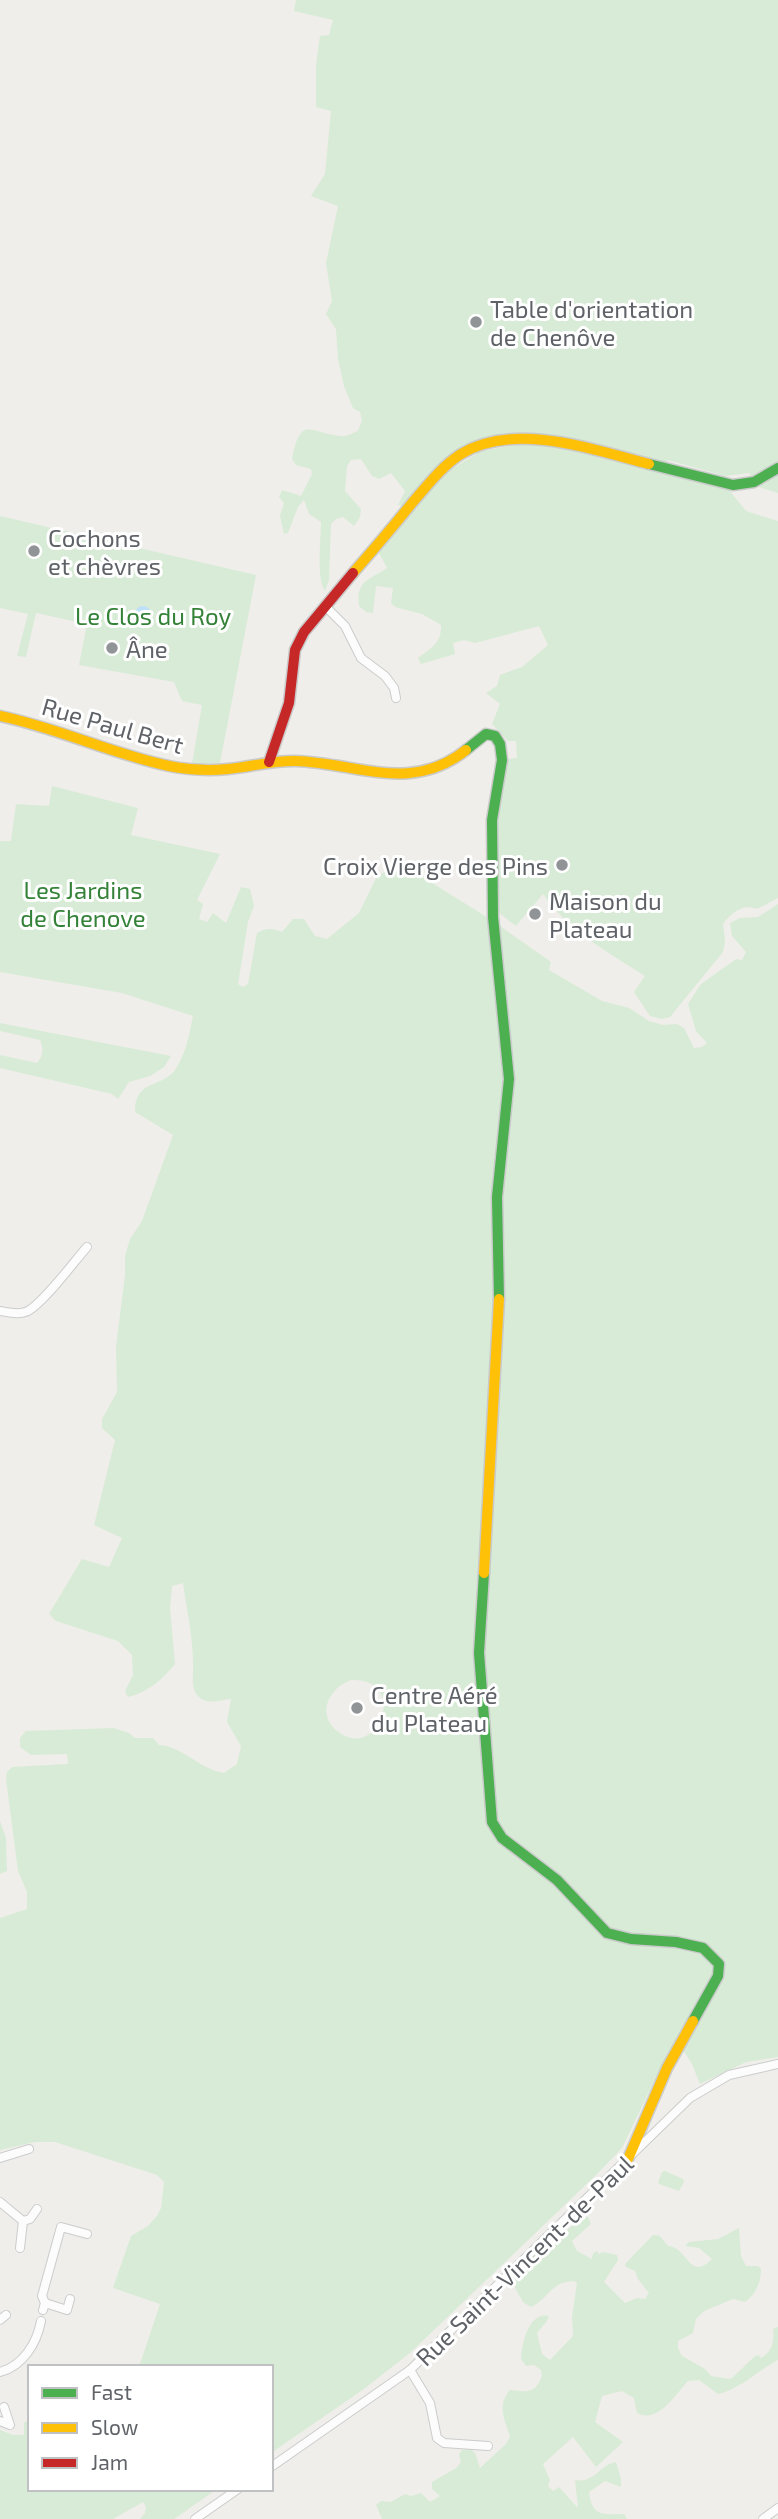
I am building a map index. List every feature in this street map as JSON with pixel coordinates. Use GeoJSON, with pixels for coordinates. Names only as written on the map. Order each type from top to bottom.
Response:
{"type":"FeatureCollection","features":[{"type":"Feature","properties":{"kind":"street"},"geometry":{"type":"LineString","coordinates":[[269,762],[289,703],[295,650],[304,632],[435,476],[454,459],[482,445],[511,439],[562,442],[733,485],[754,482],[778,468]]}},
{"type":"Feature","properties":{"kind":"street"},"geometry":{"type":"LineString","coordinates":[[325,606],[345,626],[361,658],[385,676],[394,688],[396,698]]}},
{"type":"Feature","properties":{"kind":"street","name":"Rue Paul Bert"},"geometry":{"type":"LineString","coordinates":[[0,716],[25,721],[166,765],[194,770],[229,769],[269,762],[313,762],[367,773],[394,775],[451,762],[489,734],[495,736],[500,744],[502,760],[492,820],[493,917],[509,1079],[496,1221],[499,1308],[479,1653],[492,1822],[502,1838],[557,1880],[607,1933],[631,1939],[676,1942],[703,1948],[719,1964],[718,1976],[667,2068],[628,2159]]}},
{"type":"Feature","properties":{"kind":"street"},"geometry":{"type":"LineString","coordinates":[[0,1311],[16,1314],[27,1311],[38,1303],[87,1247]]}},
{"type":"Feature","properties":{"kind":"street","name":"Rue Saint-Vincent-de-Paul"},"geometry":{"type":"LineString","coordinates":[[273,2466],[410,2371],[695,2095],[729,2075],[778,2064]]}},
{"type":"Feature","properties":{"kind":"street"},"geometry":{"type":"LineString","coordinates":[[0,2158],[29,2149]]}},
{"type":"Feature","properties":{"kind":"street"},"geometry":{"type":"LineString","coordinates":[[0,2202],[23,2221],[20,2248]]}},
{"type":"Feature","properties":{"kind":"street"},"geometry":{"type":"LineString","coordinates":[[23,2221],[30,2219],[37,2209]]}},
{"type":"Feature","properties":{"kind":"street"},"geometry":{"type":"LineString","coordinates":[[70,2299],[67,2310],[44,2307],[42,2294],[61,2227],[87,2234]]}},
{"type":"Feature","properties":{"kind":"street"},"geometry":{"type":"LineString","coordinates":[[0,2372],[10,2370],[27,2354],[38,2335],[41,2321]]}},
{"type":"Feature","properties":{"kind":"street"},"geometry":{"type":"LineString","coordinates":[[410,2371],[430,2403],[437,2438],[444,2443],[488,2446]]}},
{"type":"Feature","properties":{"kind":"street"},"geometry":{"type":"LineString","coordinates":[[0,2421],[10,2425],[4,2407]]}},
{"type":"Feature","properties":{"kind":"street"},"geometry":{"type":"LineString","coordinates":[[195,2519],[235,2491]]}},
{"type":"Feature","properties":{"kind":"street"},"geometry":{"type":"LineString","coordinates":[[764,2519],[778,2508]]}},
{"type":"Feature","properties":{"kind":"green space"},"geometry":{"type":"Polygon","coordinates":[[[296,0],[778,0],[778,493],[759,487],[749,473],[725,476],[668,460],[666,464],[588,442],[529,433],[477,442],[444,461],[430,473],[403,506],[398,505],[405,491],[391,473],[379,479],[372,476],[361,459],[351,460],[347,466],[345,491],[361,509],[360,517],[354,526],[343,517],[331,524],[329,580],[325,591],[320,568],[321,522],[309,514],[304,500],[298,507],[288,533],[284,534],[280,516],[284,503],[279,497],[282,490],[301,496],[312,474],[311,469],[296,465],[292,459],[295,445],[303,431],[314,430],[345,436],[358,431],[362,420],[360,412],[353,408],[344,386],[338,359],[336,329],[326,314],[332,301],[326,263],[338,206],[311,196],[325,174],[331,111],[316,107],[316,65],[320,36],[329,35],[333,20],[294,11],[296,0]]]}},
{"type":"Feature","properties":{"kind":"green space"},"geometry":{"type":"Polygon","coordinates":[[[528,443],[570,449],[729,490],[746,511],[778,521],[778,898],[757,909],[742,908],[730,916],[723,924],[723,952],[670,1017],[662,1019],[650,1016],[634,992],[645,976],[577,930],[543,894],[516,926],[499,913],[495,828],[508,759],[517,758],[516,741],[508,741],[492,724],[500,704],[486,693],[497,686],[500,675],[522,667],[548,645],[539,626],[475,643],[464,640],[453,643],[455,654],[421,664],[418,658],[438,641],[441,625],[422,614],[395,607],[391,603],[393,588],[376,586],[373,613],[366,612],[359,606],[359,591],[362,586],[387,568],[378,551],[445,473],[481,451],[528,443]]]}},
{"type":"Feature","properties":{"kind":"green space","name":"Le Clos du Roy"},"geometry":{"type":"Polygon","coordinates":[[[0,516],[256,575],[220,763],[192,764],[202,705],[182,701],[174,682],[79,665],[87,624],[36,613],[26,657],[17,656],[28,614],[0,608],[0,516]]]}},
{"type":"Feature","properties":{"kind":"green space","name":"Les Jardins de Chenove"},"geometry":{"type":"Polygon","coordinates":[[[52,786],[138,808],[131,835],[220,854],[197,900],[203,904],[199,919],[207,922],[213,913],[226,923],[241,887],[250,889],[254,906],[248,922],[238,984],[243,987],[248,984],[257,933],[269,929],[282,932],[293,919],[304,919],[315,936],[327,939],[359,913],[377,876],[388,870],[416,873],[490,919],[551,962],[549,970],[602,1001],[629,1008],[649,1021],[663,1025],[677,1024],[684,1028],[694,1048],[707,1043],[696,1031],[688,1004],[701,984],[736,959],[742,960],[746,952],[732,936],[730,923],[740,918],[758,917],[778,904],[778,2057],[746,2062],[700,2084],[681,2047],[669,2063],[661,2067],[622,2148],[596,2175],[411,2352],[364,2389],[273,2452],[273,2365],[140,2365],[160,2304],[113,2288],[131,2236],[148,2226],[161,2208],[164,2182],[157,2175],[55,2142],[35,2142],[0,2150],[0,1918],[27,1909],[27,1892],[18,1871],[7,1772],[12,1767],[68,1764],[67,1754],[31,1755],[20,1747],[20,1738],[26,1731],[113,1728],[135,1738],[153,1738],[159,1745],[176,1750],[224,1773],[237,1764],[241,1746],[227,1722],[231,1699],[206,1701],[196,1694],[183,1583],[172,1586],[170,1608],[175,1664],[154,1685],[128,1697],[125,1691],[133,1675],[132,1655],[118,1641],[56,1621],[49,1614],[82,1559],[109,1567],[122,1538],[94,1525],[115,1440],[102,1428],[102,1419],[117,1392],[116,1347],[125,1256],[130,1239],[142,1221],[173,1135],[135,1112],[136,1102],[144,1089],[169,1076],[179,1064],[193,1016],[122,993],[0,972],[0,841],[11,841],[16,804],[49,806],[52,786]],[[351,1680],[343,1684],[331,1695],[328,1702],[326,1710],[331,1724],[337,1731],[352,1738],[365,1737],[375,1729],[382,1717],[384,1704],[380,1691],[369,1683],[351,1680]]]}},
{"type":"Feature","properties":{"kind":"green space"},"geometry":{"type":"Polygon","coordinates":[[[0,1023],[171,1056],[164,1067],[150,1076],[129,1082],[118,1099],[112,1094],[0,1068],[0,1055],[37,1063],[42,1049],[40,1040],[0,1031],[0,1023]]]}},
{"type":"Feature","properties":{"kind":"green space"},"geometry":{"type":"Polygon","coordinates":[[[0,1821],[6,1838],[7,1871],[0,1874],[0,1821]]]}},
{"type":"Feature","properties":{"kind":"green space"},"geometry":{"type":"Polygon","coordinates":[[[662,2172],[683,2179],[679,2191],[659,2184],[662,2172]]]}},
{"type":"Feature","properties":{"kind":"green space"},"geometry":{"type":"Polygon","coordinates":[[[581,2217],[588,2217],[591,2224],[572,2241],[577,2251],[592,2259],[593,2253],[597,2251],[599,2254],[603,2252],[617,2255],[618,2260],[604,2282],[625,2303],[637,2298],[645,2299],[649,2293],[635,2271],[625,2264],[653,2235],[660,2236],[668,2246],[675,2248],[698,2267],[712,2259],[699,2248],[685,2246],[689,2242],[718,2239],[739,2228],[741,2256],[746,2266],[758,2266],[761,2269],[757,2288],[745,2302],[733,2299],[704,2311],[696,2319],[693,2333],[678,2341],[678,2348],[682,2356],[705,2369],[711,2376],[731,2379],[755,2356],[761,2358],[768,2352],[773,2342],[773,2329],[778,2327],[778,2360],[742,2384],[718,2394],[699,2380],[688,2381],[666,2406],[652,2415],[637,2413],[634,2398],[622,2391],[602,2396],[595,2422],[623,2442],[596,2467],[573,2437],[543,2464],[550,2480],[548,2486],[553,2491],[559,2487],[578,2508],[575,2480],[592,2477],[616,2462],[621,2487],[605,2481],[589,2492],[593,2506],[600,2513],[624,2514],[627,2519],[382,2519],[376,2505],[381,2501],[391,2502],[405,2494],[411,2496],[421,2493],[430,2502],[440,2496],[432,2489],[432,2482],[456,2468],[461,2462],[459,2455],[462,2450],[470,2449],[475,2453],[480,2468],[506,2444],[510,2436],[503,2412],[506,2396],[510,2390],[533,2389],[542,2376],[541,2370],[534,2365],[526,2366],[521,2359],[528,2330],[536,2318],[549,2316],[537,2333],[542,2354],[550,2360],[573,2336],[572,2317],[577,2283],[574,2281],[560,2284],[531,2307],[523,2302],[513,2284],[518,2270],[531,2265],[534,2253],[555,2242],[581,2217]]]}},
{"type":"Feature","properties":{"kind":"green space"},"geometry":{"type":"Polygon","coordinates":[[[28,2420],[28,2491],[214,2491],[174,2519],[140,2519],[145,2513],[143,2502],[113,2519],[0,2519],[0,2430],[13,2435],[24,2435],[24,2423],[28,2420]]]}},
{"type":"Feature","properties":{"kind":"water"},"geometry":{"type":"Polygon","coordinates":[[[143,606],[149,608],[149,620],[143,622],[137,620],[135,614],[137,608],[143,606]]]}},
{"type":"Feature","properties":{"kind":"traffic: fast"},"geometry":{"type":"LineString","coordinates":[[649,464],[733,485],[754,482],[778,468]]}},
{"type":"Feature","properties":{"kind":"traffic: fast"},"geometry":{"type":"LineString","coordinates":[[466,750],[486,734],[495,736],[500,744],[502,760],[492,820],[493,917],[509,1079],[497,1197],[499,1299]]}},
{"type":"Feature","properties":{"kind":"traffic: fast"},"geometry":{"type":"LineString","coordinates":[[484,1573],[479,1653],[492,1822],[502,1838],[557,1880],[607,1933],[631,1939],[676,1942],[703,1948],[719,1964],[718,1976],[693,2021]]}},
{"type":"Feature","properties":{"kind":"traffic: slow"},"geometry":{"type":"LineString","coordinates":[[353,573],[441,470],[461,454],[482,444],[505,440],[555,441],[649,464]]}},
{"type":"Feature","properties":{"kind":"traffic: slow"},"geometry":{"type":"LineString","coordinates":[[0,716],[148,761],[191,769],[221,770],[296,761],[383,773],[404,773],[425,771],[466,750]]}},
{"type":"Feature","properties":{"kind":"traffic: slow"},"geometry":{"type":"LineString","coordinates":[[484,1573],[499,1299]]}},
{"type":"Feature","properties":{"kind":"traffic: slow"},"geometry":{"type":"LineString","coordinates":[[628,2159],[667,2068],[693,2021]]}},
{"type":"Feature","properties":{"kind":"traffic: jam"},"geometry":{"type":"LineString","coordinates":[[269,762],[289,703],[295,650],[304,632],[353,573]]}},
{"type":"Feature","properties":{"kind":"place","name":"Table d'orientation de Chenôve"},"geometry":{"type":"Point","coordinates":[476,322]}},
{"type":"Feature","properties":{"kind":"place","name":"Cochons et chèvres"},"geometry":{"type":"Point","coordinates":[34,551]}},
{"type":"Feature","properties":{"kind":"place","name":"Âne"},"geometry":{"type":"Point","coordinates":[112,648]}},
{"type":"Feature","properties":{"kind":"place","name":"Croix Vierge des Pins"},"geometry":{"type":"Point","coordinates":[562,865]}},
{"type":"Feature","properties":{"kind":"place","name":"Maison du Plateau"},"geometry":{"type":"Point","coordinates":[535,914]}},
{"type":"Feature","properties":{"kind":"place","name":"Centre Aéré du Plateau"},"geometry":{"type":"Point","coordinates":[357,1708]}}]}
